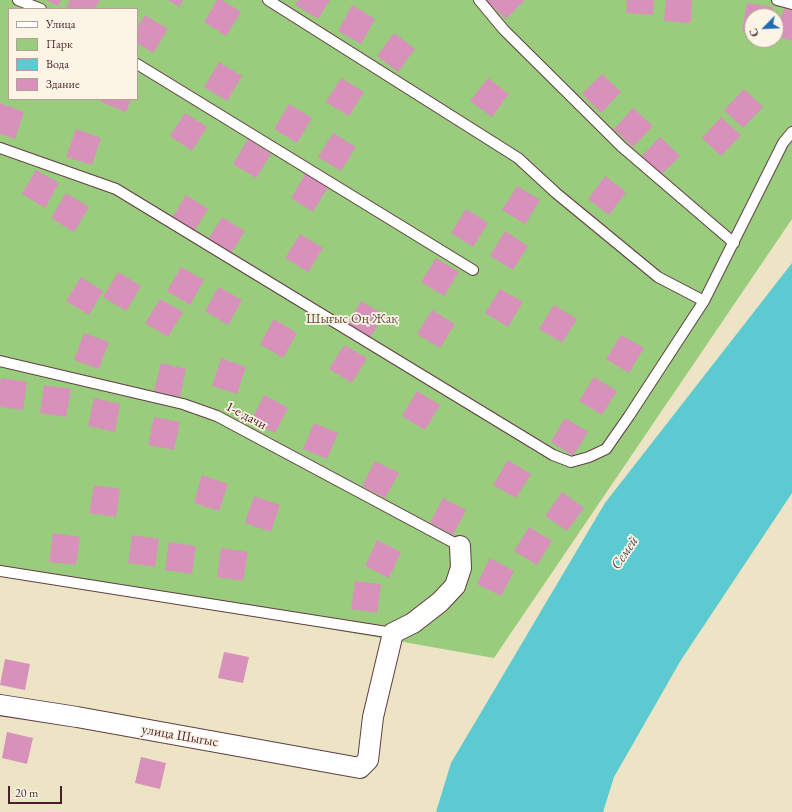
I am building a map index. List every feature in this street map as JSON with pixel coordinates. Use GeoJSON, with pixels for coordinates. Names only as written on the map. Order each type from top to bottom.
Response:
{"type":"FeatureCollection","features":[{"type":"Feature","properties":{"kind":"street"},"geometry":{"type":"LineString","coordinates":[[393,633],[413,623],[424,615],[440,602],[455,586],[461,568],[460,546]]}},
{"type":"Feature","properties":{"kind":"street","name":"улица Шыгыс"},"geometry":{"type":"LineString","coordinates":[[0,704],[360,768],[368,760],[373,717],[393,633]]}},
{"type":"Feature","properties":{"kind":"lane"},"geometry":{"type":"LineString","coordinates":[[18,0],[38,8]]}},
{"type":"Feature","properties":{"kind":"lane"},"geometry":{"type":"LineString","coordinates":[[268,0],[518,158],[556,193],[658,276],[704,301]]}},
{"type":"Feature","properties":{"kind":"lane"},"geometry":{"type":"LineString","coordinates":[[479,0],[504,30],[622,146],[734,243]]}},
{"type":"Feature","properties":{"kind":"lane"},"geometry":{"type":"LineString","coordinates":[[776,0],[792,4]]}},
{"type":"Feature","properties":{"kind":"lane"},"geometry":{"type":"LineString","coordinates":[[138,65],[473,270]]}},
{"type":"Feature","properties":{"kind":"lane"},"geometry":{"type":"LineString","coordinates":[[0,148],[116,188],[553,455],[571,462],[606,450],[704,301],[783,143],[792,132]]}},
{"type":"Feature","properties":{"kind":"lane","name":"1-е дачи"},"geometry":{"type":"LineString","coordinates":[[0,362],[183,404],[217,416],[460,546]]}},
{"type":"Feature","properties":{"kind":"lane"},"geometry":{"type":"LineString","coordinates":[[0,571],[393,633]]}},
{"type":"Feature","properties":{"kind":"green space","name":"Шығыс Оң Жақ"},"geometry":{"type":"Polygon","coordinates":[[[0,0],[792,0],[792,219],[494,658],[0,571],[0,0]]]}},
{"type":"Feature","properties":{"kind":"water","name":"Семей"},"geometry":{"type":"Polygon","coordinates":[[[792,263],[792,493],[681,660],[614,777],[603,812],[436,812],[451,763],[605,503],[792,263]]]}},
{"type":"Feature","properties":{"kind":"building"},"geometry":{"type":"Polygon","coordinates":[[[46,0],[61,0],[58,6],[46,0]]]}},
{"type":"Feature","properties":{"kind":"building"},"geometry":{"type":"Polygon","coordinates":[[[70,0],[100,0],[96,8],[66,8],[70,0]]]}},
{"type":"Feature","properties":{"kind":"building"},"geometry":{"type":"Polygon","coordinates":[[[168,0],[183,0],[179,7],[168,0]]]}},
{"type":"Feature","properties":{"kind":"building"},"geometry":{"type":"Polygon","coordinates":[[[217,0],[222,0],[241,12],[226,36],[204,22],[217,0]]]}},
{"type":"Feature","properties":{"kind":"building"},"geometry":{"type":"Polygon","coordinates":[[[298,0],[330,0],[318,19],[295,5],[298,0]]]}},
{"type":"Feature","properties":{"kind":"building"},"geometry":{"type":"Polygon","coordinates":[[[525,0],[506,19],[487,1],[525,0]]]}},
{"type":"Feature","properties":{"kind":"building"},"geometry":{"type":"Polygon","coordinates":[[[627,0],[654,0],[653,15],[626,13],[627,0]]]}},
{"type":"Feature","properties":{"kind":"building"},"geometry":{"type":"Polygon","coordinates":[[[666,0],[692,0],[691,23],[664,21],[666,0]]]}},
{"type":"Feature","properties":{"kind":"building"},"geometry":{"type":"Polygon","coordinates":[[[747,3],[773,7],[773,8],[746,8],[747,3]]]}},
{"type":"Feature","properties":{"kind":"building"},"geometry":{"type":"Polygon","coordinates":[[[352,5],[375,19],[361,44],[338,31],[352,5]]]}},
{"type":"Feature","properties":{"kind":"building"},"geometry":{"type":"Polygon","coordinates":[[[784,8],[792,11],[792,41],[784,38],[784,8]]]}},
{"type":"Feature","properties":{"kind":"building"},"geometry":{"type":"Polygon","coordinates":[[[145,15],[168,29],[153,53],[138,44],[138,26],[145,15]]]}},
{"type":"Feature","properties":{"kind":"building"},"geometry":{"type":"Polygon","coordinates":[[[744,20],[744,31],[742,31],[744,20]]]}},
{"type":"Feature","properties":{"kind":"building"},"geometry":{"type":"Polygon","coordinates":[[[394,33],[415,49],[398,72],[377,56],[394,33]]]}},
{"type":"Feature","properties":{"kind":"building"},"geometry":{"type":"Polygon","coordinates":[[[219,62],[242,76],[227,101],[204,87],[219,62]]]}},
{"type":"Feature","properties":{"kind":"building"},"geometry":{"type":"Polygon","coordinates":[[[602,74],[621,92],[601,113],[582,94],[602,74]]]}},
{"type":"Feature","properties":{"kind":"building"},"geometry":{"type":"Polygon","coordinates":[[[341,78],[364,92],[349,116],[326,102],[341,78]]]}},
{"type":"Feature","properties":{"kind":"building"},"geometry":{"type":"Polygon","coordinates":[[[488,78],[509,94],[492,117],[470,101],[488,78]]]}},
{"type":"Feature","properties":{"kind":"building"},"geometry":{"type":"Polygon","coordinates":[[[744,89],[763,107],[743,128],[724,110],[744,89]]]}},
{"type":"Feature","properties":{"kind":"building"},"geometry":{"type":"Polygon","coordinates":[[[102,100],[131,100],[126,112],[101,102],[102,100]]]}},
{"type":"Feature","properties":{"kind":"building"},"geometry":{"type":"Polygon","coordinates":[[[0,103],[24,112],[15,139],[0,134],[0,103]]]}},
{"type":"Feature","properties":{"kind":"building"},"geometry":{"type":"Polygon","coordinates":[[[289,104],[312,118],[297,143],[274,129],[289,104]]]}},
{"type":"Feature","properties":{"kind":"building"},"geometry":{"type":"Polygon","coordinates":[[[633,108],[653,126],[633,147],[614,129],[633,108]]]}},
{"type":"Feature","properties":{"kind":"building"},"geometry":{"type":"Polygon","coordinates":[[[185,113],[207,127],[192,151],[170,136],[185,113]]]}},
{"type":"Feature","properties":{"kind":"building"},"geometry":{"type":"Polygon","coordinates":[[[721,117],[741,135],[721,156],[702,138],[721,117]]]}},
{"type":"Feature","properties":{"kind":"building"},"geometry":{"type":"Polygon","coordinates":[[[76,129],[101,138],[92,165],[66,157],[76,129]]]}},
{"type":"Feature","properties":{"kind":"building"},"geometry":{"type":"Polygon","coordinates":[[[333,133],[356,147],[341,171],[318,157],[333,133]]]}},
{"type":"Feature","properties":{"kind":"building"},"geometry":{"type":"Polygon","coordinates":[[[660,137],[680,156],[660,176],[640,158],[660,137]]]}},
{"type":"Feature","properties":{"kind":"building"},"geometry":{"type":"Polygon","coordinates":[[[248,139],[271,154],[256,178],[233,164],[248,139]]]}},
{"type":"Feature","properties":{"kind":"building"},"geometry":{"type":"Polygon","coordinates":[[[36,170],[59,183],[45,208],[22,194],[36,170]]]}},
{"type":"Feature","properties":{"kind":"building"},"geometry":{"type":"Polygon","coordinates":[[[306,173],[328,187],[313,212],[291,198],[306,173]]]}},
{"type":"Feature","properties":{"kind":"building"},"geometry":{"type":"Polygon","coordinates":[[[605,176],[626,192],[609,215],[588,199],[605,176]]]}},
{"type":"Feature","properties":{"kind":"building"},"geometry":{"type":"Polygon","coordinates":[[[517,186],[540,200],[525,224],[502,210],[517,186]]]}},
{"type":"Feature","properties":{"kind":"building"},"geometry":{"type":"Polygon","coordinates":[[[66,193],[89,207],[74,232],[51,218],[66,193]]]}},
{"type":"Feature","properties":{"kind":"building"},"geometry":{"type":"Polygon","coordinates":[[[186,195],[208,209],[193,233],[171,220],[186,195]]]}},
{"type":"Feature","properties":{"kind":"building"},"geometry":{"type":"Polygon","coordinates":[[[466,209],[488,223],[473,247],[451,233],[466,209]]]}},
{"type":"Feature","properties":{"kind":"building"},"geometry":{"type":"Polygon","coordinates":[[[222,217],[245,231],[230,255],[207,241],[222,217]]]}},
{"type":"Feature","properties":{"kind":"building"},"geometry":{"type":"Polygon","coordinates":[[[505,231],[528,246],[513,270],[490,256],[505,231]]]}},
{"type":"Feature","properties":{"kind":"building"},"geometry":{"type":"Polygon","coordinates":[[[300,234],[323,248],[308,272],[285,258],[300,234]]]}},
{"type":"Feature","properties":{"kind":"building"},"geometry":{"type":"Polygon","coordinates":[[[436,258],[459,272],[444,296],[421,282],[436,258]]]}},
{"type":"Feature","properties":{"kind":"building"},"geometry":{"type":"Polygon","coordinates":[[[181,267],[204,280],[190,305],[167,291],[181,267]]]}},
{"type":"Feature","properties":{"kind":"building"},"geometry":{"type":"Polygon","coordinates":[[[118,272],[141,286],[126,311],[103,297],[118,272]]]}},
{"type":"Feature","properties":{"kind":"building"},"geometry":{"type":"Polygon","coordinates":[[[81,277],[103,291],[89,315],[66,301],[81,277]]]}},
{"type":"Feature","properties":{"kind":"building"},"geometry":{"type":"Polygon","coordinates":[[[219,287],[242,300],[228,325],[205,311],[219,287]]]}},
{"type":"Feature","properties":{"kind":"building"},"geometry":{"type":"Polygon","coordinates":[[[500,289],[523,302],[508,327],[485,313],[500,289]]]}},
{"type":"Feature","properties":{"kind":"building"},"geometry":{"type":"Polygon","coordinates":[[[160,299],[183,312],[168,337],[145,323],[160,299]]]}},
{"type":"Feature","properties":{"kind":"building"},"geometry":{"type":"Polygon","coordinates":[[[361,301],[384,315],[369,339],[347,325],[361,301]]]}},
{"type":"Feature","properties":{"kind":"building"},"geometry":{"type":"Polygon","coordinates":[[[554,305],[577,319],[562,343],[539,329],[554,305]]]}},
{"type":"Feature","properties":{"kind":"building"},"geometry":{"type":"Polygon","coordinates":[[[432,310],[455,324],[440,348],[417,334],[432,310]]]}},
{"type":"Feature","properties":{"kind":"building"},"geometry":{"type":"Polygon","coordinates":[[[274,319],[297,333],[283,358],[260,344],[274,319]]]}},
{"type":"Feature","properties":{"kind":"building"},"geometry":{"type":"Polygon","coordinates":[[[84,333],[109,342],[99,369],[74,360],[84,333]]]}},
{"type":"Feature","properties":{"kind":"building"},"geometry":{"type":"Polygon","coordinates":[[[621,335],[644,348],[629,373],[606,359],[621,335]]]}},
{"type":"Feature","properties":{"kind":"building"},"geometry":{"type":"Polygon","coordinates":[[[344,345],[367,358],[352,383],[329,369],[344,345]]]}},
{"type":"Feature","properties":{"kind":"building"},"geometry":{"type":"Polygon","coordinates":[[[221,358],[246,367],[237,394],[212,386],[221,358]]]}},
{"type":"Feature","properties":{"kind":"building"},"geometry":{"type":"Polygon","coordinates":[[[161,363],[186,369],[180,397],[154,391],[161,363]]]}},
{"type":"Feature","properties":{"kind":"building"},"geometry":{"type":"Polygon","coordinates":[[[594,377],[617,391],[602,415],[579,401],[594,377]]]}},
{"type":"Feature","properties":{"kind":"building"},"geometry":{"type":"Polygon","coordinates":[[[1,378],[27,382],[23,410],[0,407],[1,378]]]}},
{"type":"Feature","properties":{"kind":"building"},"geometry":{"type":"Polygon","coordinates":[[[44,385],[71,389],[66,417],[40,413],[44,385]]]}},
{"type":"Feature","properties":{"kind":"building"},"geometry":{"type":"Polygon","coordinates":[[[417,391],[440,405],[425,430],[402,416],[417,391]]]}},
{"type":"Feature","properties":{"kind":"building"},"geometry":{"type":"Polygon","coordinates":[[[264,395],[288,408],[275,433],[251,421],[264,395]]]}},
{"type":"Feature","properties":{"kind":"building"},"geometry":{"type":"Polygon","coordinates":[[[94,398],[120,404],[115,432],[88,426],[94,398]]]}},
{"type":"Feature","properties":{"kind":"building"},"geometry":{"type":"Polygon","coordinates":[[[154,417],[180,422],[174,450],[148,445],[154,417]]]}},
{"type":"Feature","properties":{"kind":"building"},"geometry":{"type":"Polygon","coordinates":[[[565,418],[588,432],[573,456],[551,442],[565,418]]]}},
{"type":"Feature","properties":{"kind":"building"},"geometry":{"type":"Polygon","coordinates":[[[314,423],[338,433],[327,459],[303,449],[314,423]]]}},
{"type":"Feature","properties":{"kind":"building"},"geometry":{"type":"Polygon","coordinates":[[[508,460],[531,474],[516,498],[493,485],[508,460]]]}},
{"type":"Feature","properties":{"kind":"building"},"geometry":{"type":"Polygon","coordinates":[[[375,461],[399,473],[385,498],[362,486],[375,461]]]}},
{"type":"Feature","properties":{"kind":"building"},"geometry":{"type":"Polygon","coordinates":[[[202,475],[228,484],[219,511],[194,503],[202,475]]]}},
{"type":"Feature","properties":{"kind":"building"},"geometry":{"type":"Polygon","coordinates":[[[94,485],[120,489],[116,517],[89,513],[94,485]]]}},
{"type":"Feature","properties":{"kind":"building"},"geometry":{"type":"Polygon","coordinates":[[[562,492],[584,508],[567,531],[545,516],[562,492]]]}},
{"type":"Feature","properties":{"kind":"building"},"geometry":{"type":"Polygon","coordinates":[[[254,496],[280,505],[271,532],[245,523],[254,496]]]}},
{"type":"Feature","properties":{"kind":"building"},"geometry":{"type":"Polygon","coordinates":[[[443,498],[466,510],[453,535],[430,523],[443,498]]]}},
{"type":"Feature","properties":{"kind":"building"},"geometry":{"type":"Polygon","coordinates":[[[529,527],[552,541],[537,565],[514,551],[529,527]]]}},
{"type":"Feature","properties":{"kind":"building"},"geometry":{"type":"Polygon","coordinates":[[[53,533],[80,537],[76,565],[49,562],[53,533]]]}},
{"type":"Feature","properties":{"kind":"building"},"geometry":{"type":"Polygon","coordinates":[[[132,535],[159,539],[155,567],[128,563],[132,535]]]}},
{"type":"Feature","properties":{"kind":"building"},"geometry":{"type":"Polygon","coordinates":[[[377,540],[401,552],[389,578],[365,566],[377,540]]]}},
{"type":"Feature","properties":{"kind":"building"},"geometry":{"type":"Polygon","coordinates":[[[169,542],[196,546],[192,574],[165,570],[169,542]]]}},
{"type":"Feature","properties":{"kind":"building"},"geometry":{"type":"Polygon","coordinates":[[[221,548],[248,552],[243,581],[217,577],[221,548]]]}},
{"type":"Feature","properties":{"kind":"building"},"geometry":{"type":"Polygon","coordinates":[[[490,558],[514,571],[501,596],[477,584],[490,558]]]}},
{"type":"Feature","properties":{"kind":"building"},"geometry":{"type":"Polygon","coordinates":[[[355,581],[381,584],[377,613],[351,609],[355,581]]]}},
{"type":"Feature","properties":{"kind":"building"},"geometry":{"type":"Polygon","coordinates":[[[224,652],[249,657],[243,683],[218,678],[224,652]]]}},
{"type":"Feature","properties":{"kind":"building"},"geometry":{"type":"Polygon","coordinates":[[[5,659],[30,664],[25,690],[0,685],[5,659]]]}},
{"type":"Feature","properties":{"kind":"building"},"geometry":{"type":"Polygon","coordinates":[[[7,732],[33,738],[27,764],[2,758],[7,732]]]}},
{"type":"Feature","properties":{"kind":"building"},"geometry":{"type":"Polygon","coordinates":[[[141,757],[166,763],[160,789],[135,783],[141,757]]]}}]}
